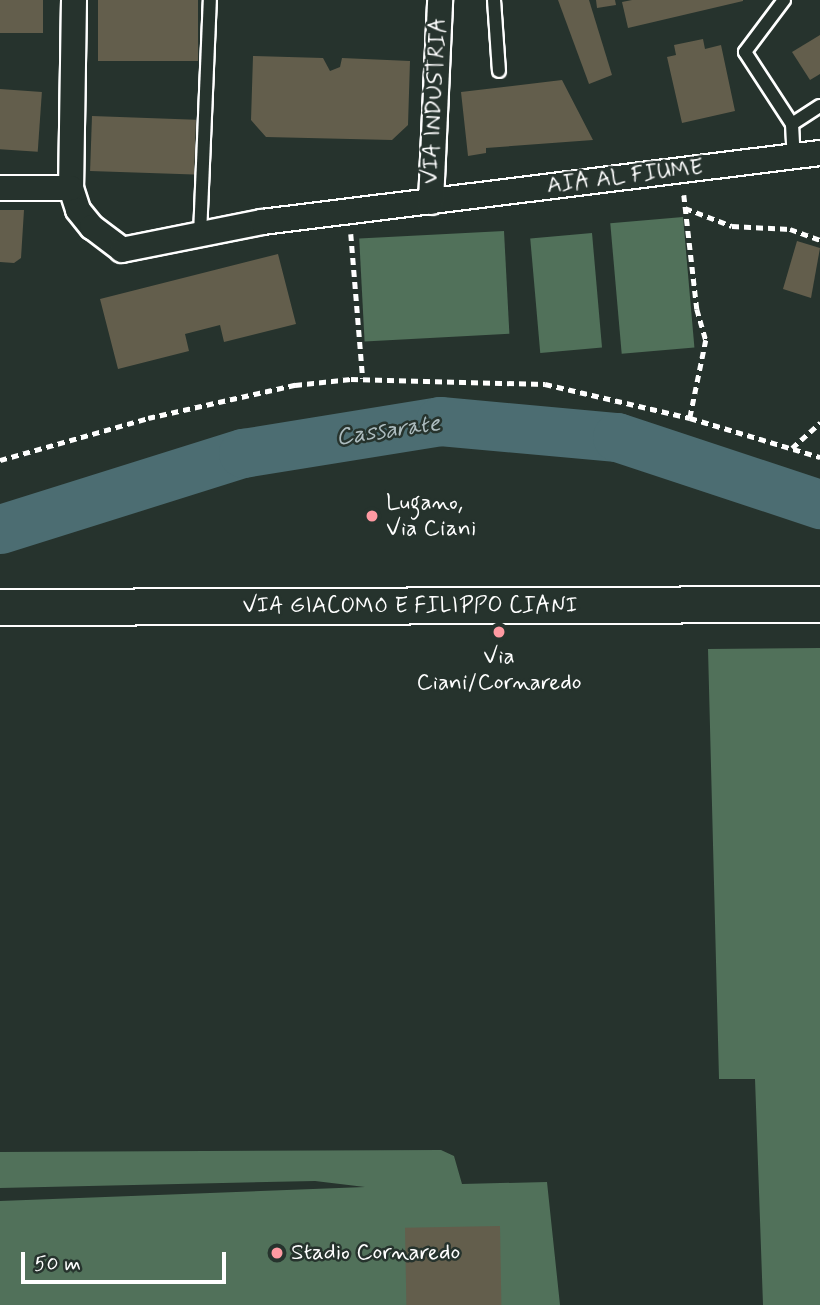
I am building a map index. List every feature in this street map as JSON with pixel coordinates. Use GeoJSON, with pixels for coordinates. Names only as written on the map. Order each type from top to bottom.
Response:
{"type":"FeatureCollection","features":[{"type":"Feature","properties":{"kind":"main road","name":"VIA GIACOMO E FILIPPO CIANI"},"geometry":{"type":"LineString","coordinates":[[0,607],[820,604]]}},
{"type":"Feature","properties":{"kind":"street"},"geometry":{"type":"LineString","coordinates":[[0,188],[71,188],[75,0]]}},
{"type":"Feature","properties":{"kind":"street","name":"VIA INDUSTRIA"},"geometry":{"type":"LineString","coordinates":[[431,202],[440,0]]}},
{"type":"Feature","properties":{"kind":"street","name":"AIA AL FIUME"},"geometry":{"type":"LineString","coordinates":[[71,188],[78,210],[92,227],[122,250],[349,212],[820,153]]}},
{"type":"Feature","properties":{"kind":"lane"},"geometry":{"type":"LineString","coordinates":[[200,235],[210,0]]}},
{"type":"Feature","properties":{"kind":"lane"},"geometry":{"type":"LineString","coordinates":[[494,0],[499,71]]}},
{"type":"Feature","properties":{"kind":"lane"},"geometry":{"type":"LineString","coordinates":[[784,0],[745,52],[792,124],[794,157]]}},
{"type":"Feature","properties":{"kind":"lane"},"geometry":{"type":"LineString","coordinates":[[792,124],[820,106]]}},
{"type":"Feature","properties":{"kind":"path"},"geometry":{"type":"LineString","coordinates":[[681,169],[696,309],[706,340],[691,418]]}},
{"type":"Feature","properties":{"kind":"path"},"geometry":{"type":"LineString","coordinates":[[685,208],[732,226],[790,229],[820,240]]}},
{"type":"Feature","properties":{"kind":"path"},"geometry":{"type":"LineString","coordinates":[[349,212],[363,379]]}},
{"type":"Feature","properties":{"kind":"path"},"geometry":{"type":"LineString","coordinates":[[0,460],[148,418],[295,385],[363,379],[523,381],[691,418],[820,457]]}},
{"type":"Feature","properties":{"kind":"path"},"geometry":{"type":"LineString","coordinates":[[791,449],[820,423]]}},
{"type":"Feature","properties":{"kind":"green space"},"geometry":{"type":"Polygon","coordinates":[[[683,217],[694,348],[622,354],[610,223],[683,217]]]}},
{"type":"Feature","properties":{"kind":"green space"},"geometry":{"type":"Polygon","coordinates":[[[504,231],[509,334],[365,341],[359,239],[504,231]]]}},
{"type":"Feature","properties":{"kind":"green space"},"geometry":{"type":"Polygon","coordinates":[[[592,233],[602,348],[540,353],[530,238],[592,233]]]}},
{"type":"Feature","properties":{"kind":"green space"},"geometry":{"type":"Polygon","coordinates":[[[820,648],[820,1305],[763,1305],[755,1079],[719,1079],[708,649],[820,648]]]}},
{"type":"Feature","properties":{"kind":"green space","name":"Stadio Cornaredo"},"geometry":{"type":"Polygon","coordinates":[[[441,1150],[454,1156],[462,1184],[547,1182],[560,1305],[0,1305],[0,1201],[365,1187],[315,1181],[0,1188],[0,1152],[441,1150]]]}},
{"type":"Feature","properties":{"kind":"building"},"geometry":{"type":"Polygon","coordinates":[[[0,0],[43,0],[43,33],[0,33],[0,0]]]}},
{"type":"Feature","properties":{"kind":"building"},"geometry":{"type":"Polygon","coordinates":[[[98,0],[198,0],[198,61],[98,61],[98,0]]]}},
{"type":"Feature","properties":{"kind":"building"},"geometry":{"type":"Polygon","coordinates":[[[558,0],[589,0],[612,75],[589,84],[558,0]]]}},
{"type":"Feature","properties":{"kind":"building"},"geometry":{"type":"Polygon","coordinates":[[[596,0],[615,0],[616,5],[597,8],[596,0]]]}},
{"type":"Feature","properties":{"kind":"building"},"geometry":{"type":"Polygon","coordinates":[[[743,1],[628,28],[622,2],[743,1]]]}},
{"type":"Feature","properties":{"kind":"building"},"geometry":{"type":"Polygon","coordinates":[[[820,35],[820,74],[810,80],[792,52],[820,35]]]}},
{"type":"Feature","properties":{"kind":"building"},"geometry":{"type":"Polygon","coordinates":[[[703,39],[705,49],[721,45],[735,111],[682,123],[667,57],[676,55],[674,45],[703,39]]]}},
{"type":"Feature","properties":{"kind":"building"},"geometry":{"type":"Polygon","coordinates":[[[253,56],[323,58],[330,71],[340,67],[342,58],[410,61],[408,125],[392,140],[266,137],[251,120],[253,56]]]}},
{"type":"Feature","properties":{"kind":"building"},"geometry":{"type":"Polygon","coordinates":[[[562,80],[593,140],[486,148],[486,153],[468,156],[461,92],[562,80]]]}},
{"type":"Feature","properties":{"kind":"building"},"geometry":{"type":"Polygon","coordinates":[[[0,89],[42,92],[38,152],[0,149],[0,89]]]}},
{"type":"Feature","properties":{"kind":"building"},"geometry":{"type":"Polygon","coordinates":[[[92,116],[196,120],[194,175],[90,171],[92,116]]]}},
{"type":"Feature","properties":{"kind":"building"},"geometry":{"type":"Polygon","coordinates":[[[0,210],[24,210],[21,258],[14,263],[0,262],[0,210]]]}},
{"type":"Feature","properties":{"kind":"building"},"geometry":{"type":"Polygon","coordinates":[[[797,241],[820,248],[811,298],[783,289],[797,241]]]}},
{"type":"Feature","properties":{"kind":"building"},"geometry":{"type":"Polygon","coordinates":[[[278,254],[296,324],[224,342],[220,325],[185,334],[189,351],[118,369],[100,299],[278,254]]]}},
{"type":"Feature","properties":{"kind":"building"},"geometry":{"type":"Polygon","coordinates":[[[500,1226],[501,1305],[406,1305],[405,1228],[500,1226]]]}},
{"type":"Feature","properties":{"kind":"waterway","name":"Cassarate"},"geometry":{"type":"LineString","coordinates":[[0,529],[243,453],[440,421],[617,437],[820,504]]}},
{"type":"Feature","properties":{"kind":"place","name":"Lugano, Via Ciani"},"geometry":{"type":"Point","coordinates":[372,516]}},
{"type":"Feature","properties":{"kind":"place","name":"Via Ciani/Cornaredo"},"geometry":{"type":"Point","coordinates":[499,632]}},
{"type":"Feature","properties":{"kind":"place","name":"Stadio Cornaredo"},"geometry":{"type":"Point","coordinates":[277,1253]}}]}
